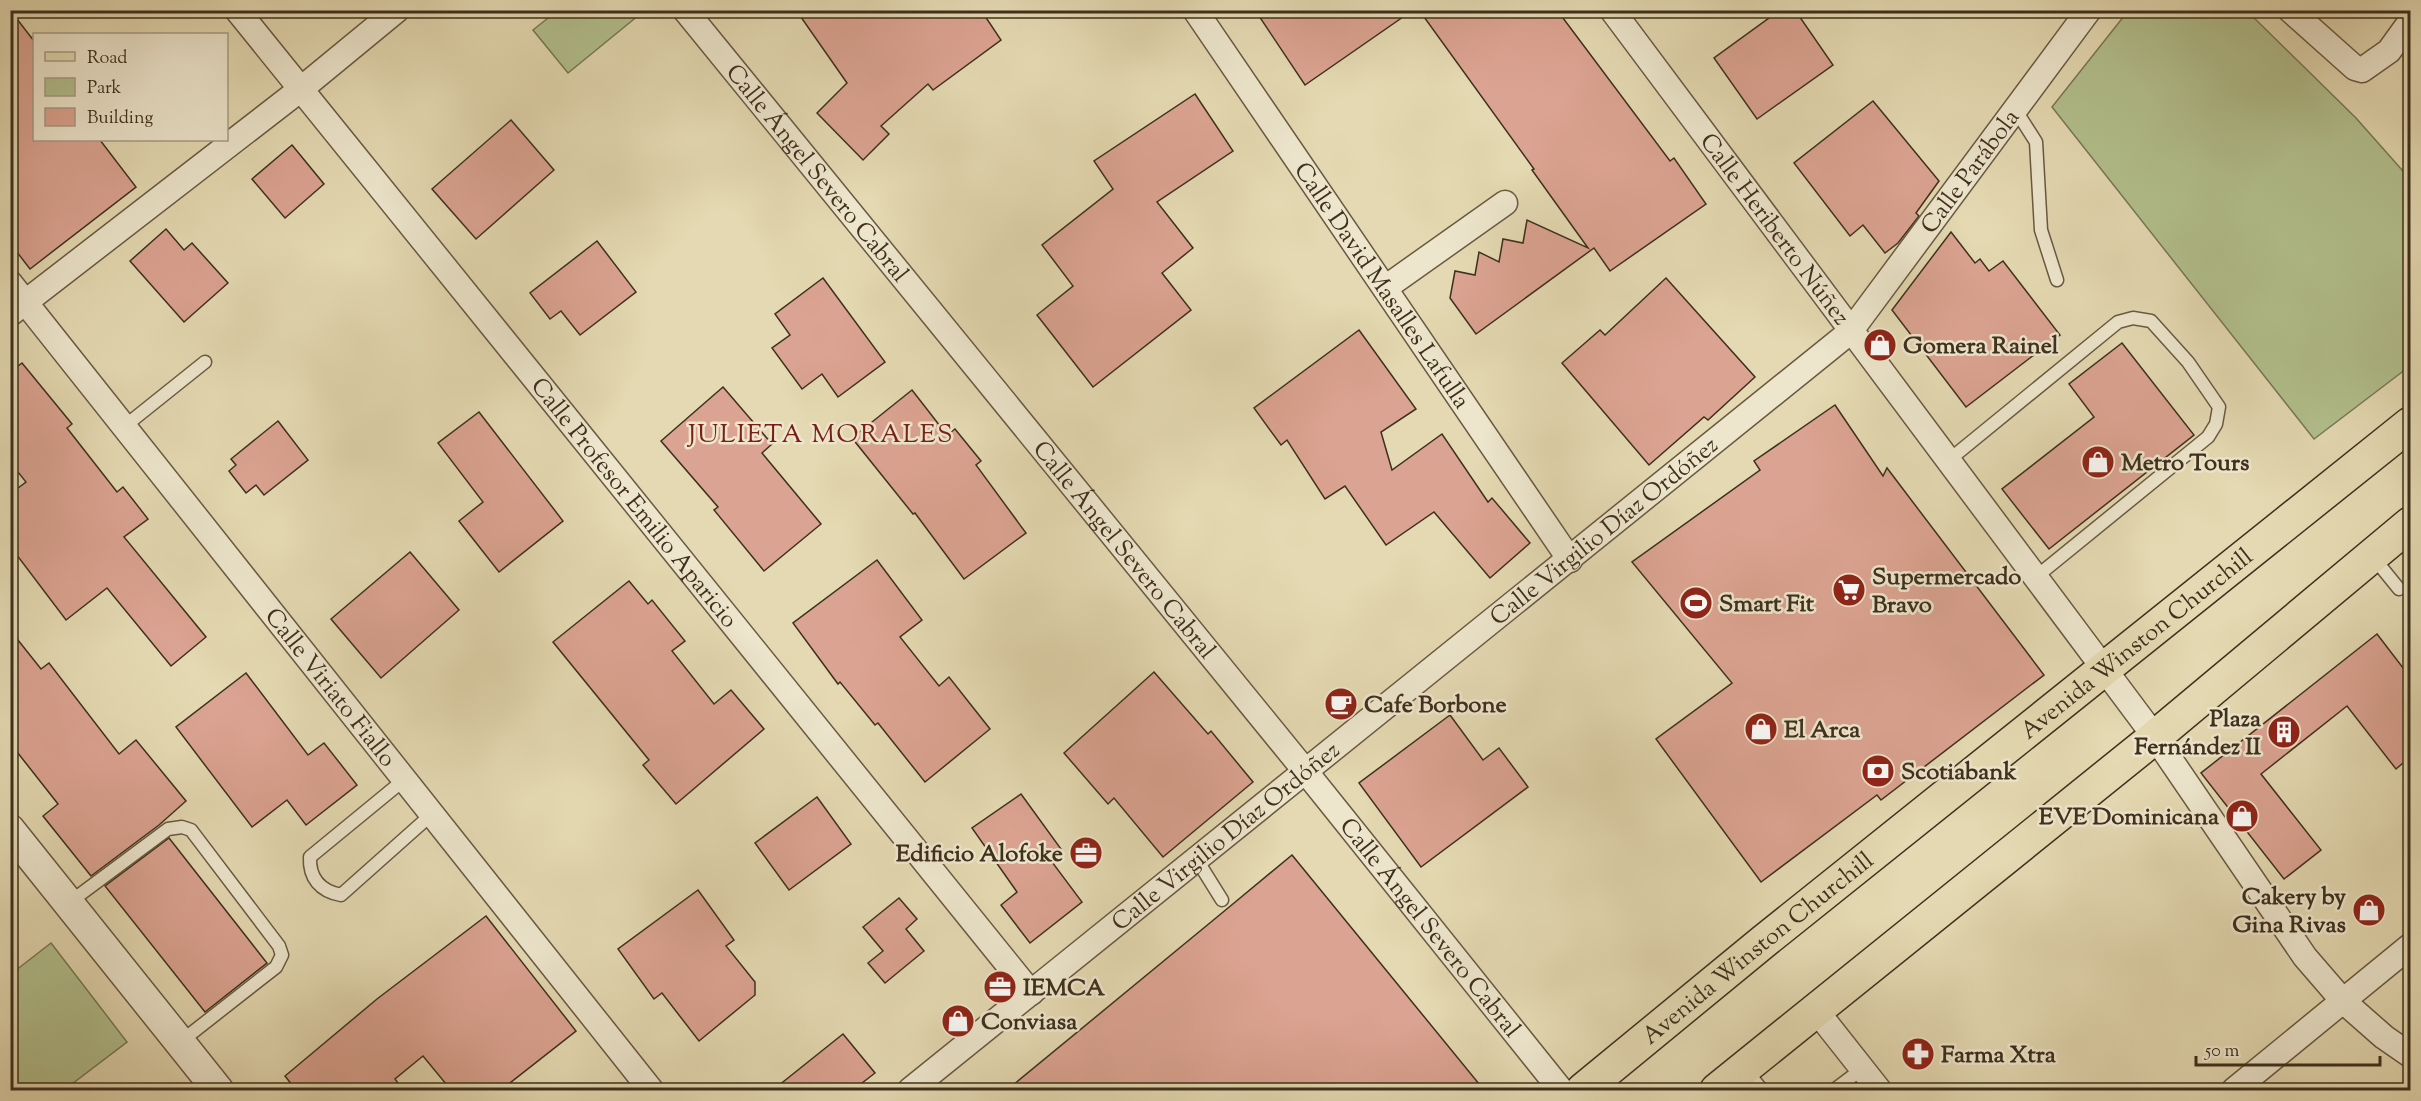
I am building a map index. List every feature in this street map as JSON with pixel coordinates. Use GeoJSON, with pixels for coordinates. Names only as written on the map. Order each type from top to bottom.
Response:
{"type":"FeatureCollection","features":[{"type":"Feature","properties":{"kind":"main road","name":"Avenida Winston Churchill"},"geometry":{"type":"LineString","coordinates":[[1583,1090],[1772,935],[2410,424]]}},
{"type":"Feature","properties":{"kind":"main road"},"geometry":{"type":"LineString","coordinates":[[1717,1090],[1753,1079],[1815,1009],[2155,737],[2410,524]]}},
{"type":"Feature","properties":{"kind":"street","name":"Calle Profesor Emilio Aparicio"},"geometry":{"type":"LineString","coordinates":[[237,10],[1031,993]]}},
{"type":"Feature","properties":{"kind":"street"},"geometry":{"type":"LineString","coordinates":[[18,308],[302,89],[397,10]]}},
{"type":"Feature","properties":{"kind":"street","name":"Calle Ángel Severo Cabral"},"geometry":{"type":"LineString","coordinates":[[685,10],[1306,772],[1561,1090]]}},
{"type":"Feature","properties":{"kind":"street","name":"Calle David Masalles Lafulla"},"geometry":{"type":"LineString","coordinates":[[1195,10],[1570,560]]}},
{"type":"Feature","properties":{"kind":"street","name":"Calle Heriberto Núñez"},"geometry":{"type":"LineString","coordinates":[[1612,10],[1850,332],[1949,460],[2155,737],[2305,957],[2343,1001],[2384,1037],[2410,1055]]}},
{"type":"Feature","properties":{"kind":"street","name":"Calle Parábola"},"geometry":{"type":"LineString","coordinates":[[1850,332],[2090,10]]}},
{"type":"Feature","properties":{"kind":"street"},"geometry":{"type":"LineString","coordinates":[[2290,10],[2355,68],[2362,70],[2389,51],[2410,22]]}},
{"type":"Feature","properties":{"kind":"street"},"geometry":{"type":"LineString","coordinates":[[1385,288],[1505,203]]}},
{"type":"Feature","properties":{"kind":"street","name":"Calle Viriato Fiallo"},"geometry":{"type":"LineString","coordinates":[[10,283],[18,308],[125,426],[651,1090]]}},
{"type":"Feature","properties":{"kind":"street","name":"Calle Virgilio Díaz Ordóñez"},"geometry":{"type":"LineString","coordinates":[[910,1090],[1850,332]]}},
{"type":"Feature","properties":{"kind":"street"},"geometry":{"type":"LineString","coordinates":[[10,830],[70,902],[218,1090]]}},
{"type":"Feature","properties":{"kind":"street"},"geometry":{"type":"LineString","coordinates":[[2234,1090],[2410,946]]}},
{"type":"Feature","properties":{"kind":"street"},"geometry":{"type":"LineString","coordinates":[[1815,1009],[1879,1090]]}},
{"type":"Feature","properties":{"kind":"lane"},"geometry":{"type":"LineString","coordinates":[[2015,109],[2036,142],[2041,230],[2057,280]]}},
{"type":"Feature","properties":{"kind":"lane"},"geometry":{"type":"LineString","coordinates":[[1949,460],[2118,322],[2133,318],[2151,321],[2188,362],[2219,407],[2216,424],[2208,437],[2036,577]]}},
{"type":"Feature","properties":{"kind":"lane"},"geometry":{"type":"LineString","coordinates":[[125,426],[205,362]]}},
{"type":"Feature","properties":{"kind":"lane"},"geometry":{"type":"LineString","coordinates":[[2373,556],[2399,589]]}},
{"type":"Feature","properties":{"kind":"lane"},"geometry":{"type":"LineString","coordinates":[[405,779],[310,857],[312,875],[316,884],[324,890],[341,895],[432,814]]}},
{"type":"Feature","properties":{"kind":"lane"},"geometry":{"type":"LineString","coordinates":[[70,902],[168,829],[182,826],[191,830],[279,946],[282,955],[276,967],[179,1043]]}},
{"type":"Feature","properties":{"kind":"lane"},"geometry":{"type":"LineString","coordinates":[[1197,860],[1222,900]]}},
{"type":"Feature","properties":{"kind":"lane"},"geometry":{"type":"LineString","coordinates":[[1834,1090],[1862,1069]]}},
{"type":"Feature","properties":{"kind":"green space"},"geometry":{"type":"Polygon","coordinates":[[[558,10],[635,11],[639,15],[568,73],[533,30],[558,10]]]}},
{"type":"Feature","properties":{"kind":"green space"},"geometry":{"type":"Polygon","coordinates":[[[2128,11],[2247,11],[2356,118],[2410,179],[2410,366],[2314,439],[2052,107],[2128,11]]]}},
{"type":"Feature","properties":{"kind":"green space"},"geometry":{"type":"Polygon","coordinates":[[[51,943],[127,1042],[64,1090],[11,1090],[11,974],[51,943]]]}},
{"type":"Feature","properties":{"kind":"building"},"geometry":{"type":"Polygon","coordinates":[[[10,10],[33,40],[33,141],[101,141],[136,187],[30,269],[10,243],[10,10]]]}},
{"type":"Feature","properties":{"kind":"building"},"geometry":{"type":"Polygon","coordinates":[[[796,10],[981,10],[1001,40],[933,90],[928,84],[881,126],[889,134],[863,160],[817,113],[847,83],[796,10]]]}},
{"type":"Feature","properties":{"kind":"building"},"geometry":{"type":"Polygon","coordinates":[[[1255,10],[1413,10],[1305,85],[1255,10]]]}},
{"type":"Feature","properties":{"kind":"building"},"geometry":{"type":"Polygon","coordinates":[[[1419,10],[1557,10],[1670,161],[1674,158],[1706,204],[1610,271],[1594,248],[1476,334],[1450,298],[1455,271],[1475,275],[1479,252],[1499,262],[1503,239],[1523,243],[1527,220],[1588,248],[1419,10]]]}},
{"type":"Feature","properties":{"kind":"building"},"geometry":{"type":"Polygon","coordinates":[[[1780,10],[1795,10],[1833,65],[1757,119],[1714,58],[1780,10]]]}},
{"type":"Feature","properties":{"kind":"building"},"geometry":{"type":"Polygon","coordinates":[[[1195,94],[1233,151],[1157,202],[1193,248],[1162,273],[1191,310],[1093,387],[1037,315],[1073,286],[1042,245],[1113,189],[1094,161],[1195,94]]]}},
{"type":"Feature","properties":{"kind":"building"},"geometry":{"type":"Polygon","coordinates":[[[1873,101],[1939,181],[1916,213],[1919,216],[1898,243],[1885,253],[1863,225],[1850,236],[1794,163],[1873,101]]]}},
{"type":"Feature","properties":{"kind":"building"},"geometry":{"type":"Polygon","coordinates":[[[511,120],[554,170],[476,239],[432,189],[511,120]]]}},
{"type":"Feature","properties":{"kind":"building"},"geometry":{"type":"Polygon","coordinates":[[[292,145],[324,184],[285,218],[252,179],[292,145]]]}},
{"type":"Feature","properties":{"kind":"building"},"geometry":{"type":"Polygon","coordinates":[[[166,229],[184,250],[192,243],[228,283],[184,322],[130,261],[166,229]]]}},
{"type":"Feature","properties":{"kind":"building"},"geometry":{"type":"Polygon","coordinates":[[[1951,232],[1975,263],[1980,259],[1989,271],[2003,261],[2060,335],[1966,407],[1892,310],[1951,232]]]}},
{"type":"Feature","properties":{"kind":"building"},"geometry":{"type":"Polygon","coordinates":[[[597,241],[636,292],[580,335],[561,311],[550,319],[530,293],[597,241]]]}},
{"type":"Feature","properties":{"kind":"building"},"geometry":{"type":"Polygon","coordinates":[[[823,278],[885,362],[838,397],[822,374],[802,389],[772,348],[790,335],[775,314],[823,278]]]}},
{"type":"Feature","properties":{"kind":"building"},"geometry":{"type":"Polygon","coordinates":[[[1666,278],[1755,377],[1708,420],[1704,417],[1649,465],[1562,363],[1600,330],[1605,335],[1666,278]]]}},
{"type":"Feature","properties":{"kind":"building"},"geometry":{"type":"Polygon","coordinates":[[[1359,330],[1416,409],[1381,432],[1392,470],[1442,434],[1488,502],[1492,498],[1530,543],[1490,578],[1434,512],[1386,545],[1345,486],[1325,499],[1287,440],[1281,445],[1254,408],[1359,330]]]}},
{"type":"Feature","properties":{"kind":"building","name":"Metro Tours"},"geometry":{"type":"Polygon","coordinates":[[[2122,343],[2194,435],[2049,549],[2002,489],[2094,417],[2069,384],[2122,343]]]}},
{"type":"Feature","properties":{"kind":"building"},"geometry":{"type":"Polygon","coordinates":[[[22,363],[72,424],[67,428],[117,492],[123,487],[148,519],[124,537],[206,637],[171,666],[107,588],[66,620],[10,546],[10,494],[26,482],[10,462],[10,372],[22,363]]]}},
{"type":"Feature","properties":{"kind":"building"},"geometry":{"type":"Polygon","coordinates":[[[723,387],[772,444],[762,453],[821,524],[764,571],[714,510],[718,507],[661,441],[723,387]]]}},
{"type":"Feature","properties":{"kind":"building"},"geometry":{"type":"Polygon","coordinates":[[[912,390],[947,435],[955,429],[981,461],[976,465],[1026,533],[964,579],[915,513],[913,514],[852,438],[912,390]]]}},
{"type":"Feature","properties":{"kind":"building"},"geometry":{"type":"Polygon","coordinates":[[[1835,405],[1883,476],[1887,468],[2044,675],[1881,800],[1877,795],[1761,882],[1656,739],[1732,683],[1632,562],[1760,470],[1754,461],[1835,405]]]}},
{"type":"Feature","properties":{"kind":"building"},"geometry":{"type":"Polygon","coordinates":[[[479,412],[563,521],[499,572],[459,521],[483,502],[438,443],[479,412]]]}},
{"type":"Feature","properties":{"kind":"building"},"geometry":{"type":"Polygon","coordinates":[[[278,421],[308,460],[264,495],[256,485],[246,493],[229,471],[236,465],[231,459],[278,421]]]}},
{"type":"Feature","properties":{"kind":"building"},"geometry":{"type":"Polygon","coordinates":[[[410,552],[459,610],[381,678],[331,619],[410,552]]]}},
{"type":"Feature","properties":{"kind":"building"},"geometry":{"type":"Polygon","coordinates":[[[877,560],[922,620],[900,637],[939,686],[949,677],[990,729],[925,782],[878,723],[875,725],[840,682],[838,684],[793,623],[877,560]]]}},
{"type":"Feature","properties":{"kind":"building"},"geometry":{"type":"Polygon","coordinates":[[[629,581],[648,604],[652,600],[685,641],[672,651],[714,704],[731,690],[764,729],[676,804],[643,765],[649,760],[553,642],[629,581]]]}},
{"type":"Feature","properties":{"kind":"building"},"geometry":{"type":"Polygon","coordinates":[[[10,630],[41,669],[49,663],[119,754],[136,740],[186,801],[159,825],[91,876],[43,816],[58,804],[10,743],[10,630]]]}},
{"type":"Feature","properties":{"kind":"building","name":"Plaza Fernández II"},"geometry":{"type":"Polygon","coordinates":[[[2377,634],[2410,677],[2410,757],[2396,769],[2347,706],[2261,774],[2321,850],[2284,879],[2201,773],[2377,634]]]}},
{"type":"Feature","properties":{"kind":"building"},"geometry":{"type":"Polygon","coordinates":[[[1154,672],[1208,734],[1211,731],[1253,782],[1163,857],[1114,798],[1108,804],[1064,753],[1154,672]]]}},
{"type":"Feature","properties":{"kind":"building"},"geometry":{"type":"Polygon","coordinates":[[[246,673],[308,755],[324,743],[357,785],[306,825],[287,800],[252,827],[176,727],[246,673]]]}},
{"type":"Feature","properties":{"kind":"building"},"geometry":{"type":"Polygon","coordinates":[[[1450,715],[1483,760],[1499,748],[1528,787],[1421,867],[1359,783],[1450,715]]]}},
{"type":"Feature","properties":{"kind":"building"},"geometry":{"type":"Polygon","coordinates":[[[1021,794],[1061,849],[1049,858],[1082,902],[1030,943],[1001,905],[1017,892],[972,828],[1021,794]]]}},
{"type":"Feature","properties":{"kind":"building"},"geometry":{"type":"Polygon","coordinates":[[[817,797],[851,844],[789,890],[755,843],[817,797]]]}},
{"type":"Feature","properties":{"kind":"building"},"geometry":{"type":"Polygon","coordinates":[[[169,838],[267,963],[205,1012],[105,886],[169,838]]]}},
{"type":"Feature","properties":{"kind":"building"},"geometry":{"type":"Polygon","coordinates":[[[1292,855],[1484,1090],[1007,1090],[1228,908],[1292,855]]]}},
{"type":"Feature","properties":{"kind":"building"},"geometry":{"type":"Polygon","coordinates":[[[698,890],[734,940],[726,946],[755,982],[755,995],[699,1041],[662,993],[654,999],[618,949],[698,890]]]}},
{"type":"Feature","properties":{"kind":"building"},"geometry":{"type":"Polygon","coordinates":[[[899,898],[917,919],[906,929],[924,951],[885,983],[868,963],[883,951],[863,927],[899,898]]]}},
{"type":"Feature","properties":{"kind":"building"},"geometry":{"type":"Polygon","coordinates":[[[486,916],[576,1031],[501,1090],[451,1090],[423,1056],[395,1079],[403,1090],[296,1090],[285,1076],[377,999],[486,916]]]}},
{"type":"Feature","properties":{"kind":"building"},"geometry":{"type":"Polygon","coordinates":[[[843,1034],[875,1073],[853,1090],[773,1090],[843,1034]]]}},
{"type":"Feature","properties":{"kind":"place","name":"Gomera Rainel"},"geometry":{"type":"Point","coordinates":[1880,345]}},
{"type":"Feature","properties":{"kind":"place","name":"Metro Tours"},"geometry":{"type":"Point","coordinates":[2098,462]}},
{"type":"Feature","properties":{"kind":"place","name":"Supermercado Bravo"},"geometry":{"type":"Point","coordinates":[1849,590]}},
{"type":"Feature","properties":{"kind":"place","name":"Smart Fit"},"geometry":{"type":"Point","coordinates":[1696,603]}},
{"type":"Feature","properties":{"kind":"place","name":"Cafe Borbone"},"geometry":{"type":"Point","coordinates":[1341,704]}},
{"type":"Feature","properties":{"kind":"place","name":"El Arca"},"geometry":{"type":"Point","coordinates":[1761,729]}},
{"type":"Feature","properties":{"kind":"place","name":"Plaza Fernández II"},"geometry":{"type":"Point","coordinates":[2284,732]}},
{"type":"Feature","properties":{"kind":"place","name":"Scotiabank"},"geometry":{"type":"Point","coordinates":[1878,771]}},
{"type":"Feature","properties":{"kind":"place","name":"EVE Dominicana"},"geometry":{"type":"Point","coordinates":[2242,816]}},
{"type":"Feature","properties":{"kind":"place","name":"Edificio Alofoke"},"geometry":{"type":"Point","coordinates":[1086,853]}},
{"type":"Feature","properties":{"kind":"place","name":"Cakery by Gina Rivas"},"geometry":{"type":"Point","coordinates":[2369,910]}},
{"type":"Feature","properties":{"kind":"place","name":"IEMCA"},"geometry":{"type":"Point","coordinates":[1000,987]}},
{"type":"Feature","properties":{"kind":"place","name":"Conviasa"},"geometry":{"type":"Point","coordinates":[958,1021]}},
{"type":"Feature","properties":{"kind":"place","name":"Farma Xtra"},"geometry":{"type":"Point","coordinates":[1918,1054]}},
{"type":"Feature","properties":{"kind":"district","name":"JULIETA MORALES"},"geometry":{"type":"Point","coordinates":[821,433]}}]}
